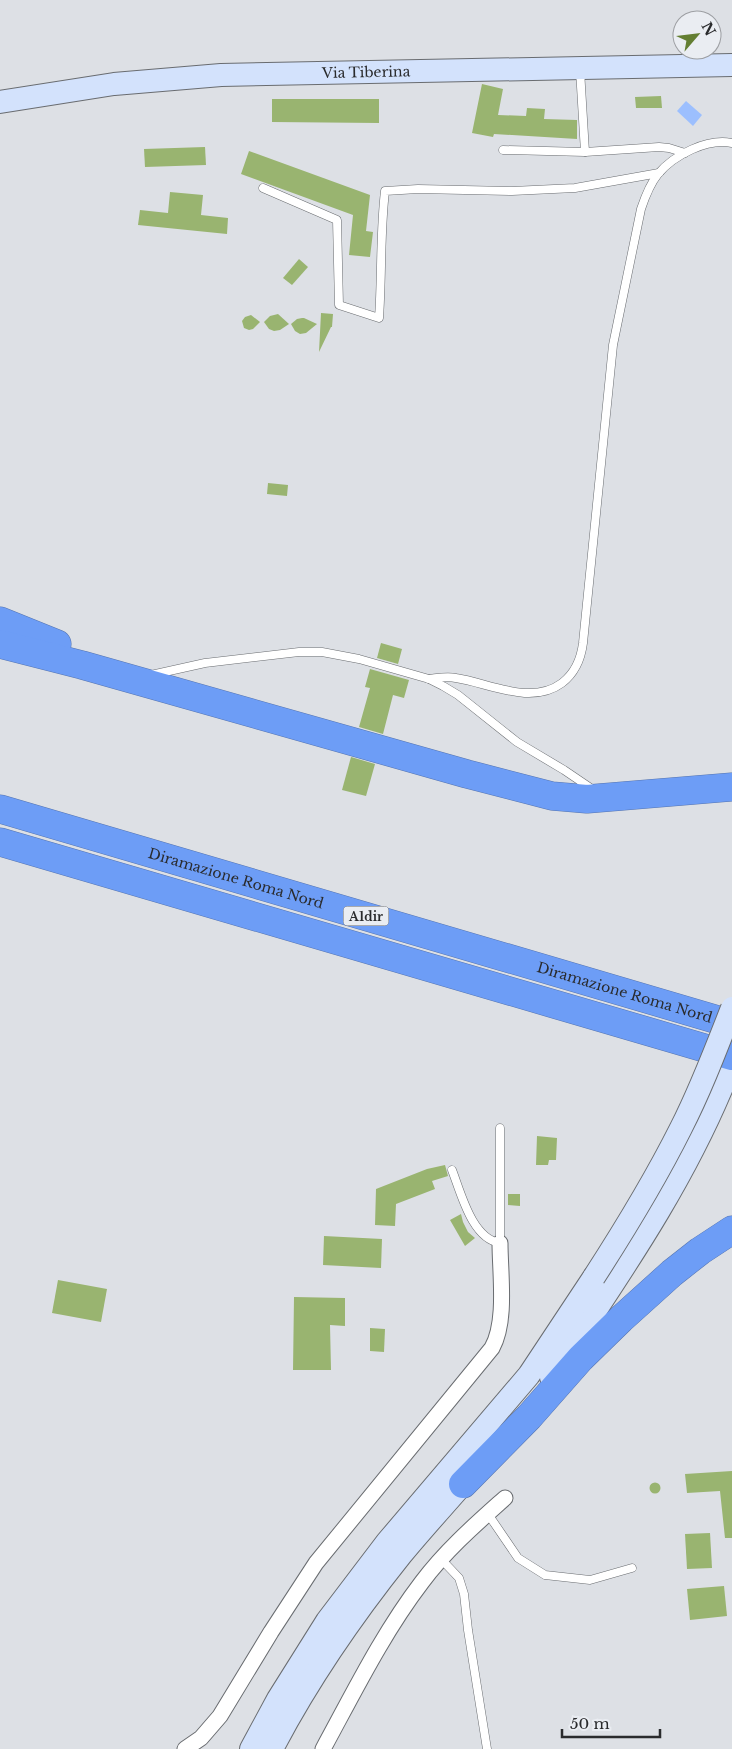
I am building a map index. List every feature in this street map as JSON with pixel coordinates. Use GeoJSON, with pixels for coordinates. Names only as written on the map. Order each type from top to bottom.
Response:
{"type":"FeatureCollection","features":[{"type":"Feature","properties":{"kind":"highway"},"geometry":{"type":"LineString","coordinates":[[0,621],[32,633],[132,680]]}},
{"type":"Feature","properties":{"kind":"highway"},"geometry":{"type":"LineString","coordinates":[[0,644],[82,665],[547,795],[569,798],[604,797],[730,786]]}},
{"type":"Feature","properties":{"kind":"highway","name":"Diramazione Roma Nord"},"geometry":{"type":"LineString","coordinates":[[0,809],[732,1024]]}},
{"type":"Feature","properties":{"kind":"highway","name":"A1dir"},"geometry":{"type":"LineString","coordinates":[[0,842],[732,1056]]}},
{"type":"Feature","properties":{"kind":"highway"},"geometry":{"type":"LineString","coordinates":[[463,1484],[529,1417],[581,1358],[621,1319],[686,1262],[732,1230]]}},
{"type":"Feature","properties":{"kind":"main road","name":"Via Tiberina"},"geometry":{"type":"LineString","coordinates":[[0,102],[114,84],[221,75],[732,66]]}},
{"type":"Feature","properties":{"kind":"main road"},"geometry":{"type":"LineString","coordinates":[[272,1749],[318,1670],[402,1554],[544,1387],[602,1283],[682,1127],[712,1060],[732,1008]]}},
{"type":"Feature","properties":{"kind":"main road"},"geometry":{"type":"LineString","coordinates":[[251,1749],[278,1699],[333,1614],[387,1542],[528,1375],[602,1283],[668,1194],[699,1136],[732,1062]]}},
{"type":"Feature","properties":{"kind":"street"},"geometry":{"type":"LineString","coordinates":[[185,1749],[201,1738],[214,1724],[316,1563],[492,1348],[499,1333],[501,1318],[500,1243]]}},
{"type":"Feature","properties":{"kind":"street"},"geometry":{"type":"LineString","coordinates":[[323,1749],[388,1632],[422,1581],[453,1546],[505,1498]]}},
{"type":"Feature","properties":{"kind":"lane"},"geometry":{"type":"LineString","coordinates":[[580,68],[585,152]]}},
{"type":"Feature","properties":{"kind":"lane"},"geometry":{"type":"LineString","coordinates":[[429,679],[456,678],[515,691],[542,692],[556,687],[571,675],[579,660],[584,643],[613,345],[641,209],[645,196],[659,173],[685,153],[705,144],[732,142]]}},
{"type":"Feature","properties":{"kind":"lane"},"geometry":{"type":"LineString","coordinates":[[503,150],[585,152],[659,147],[685,153]]}},
{"type":"Feature","properties":{"kind":"lane"},"geometry":{"type":"LineString","coordinates":[[263,188],[337,220],[339,305],[379,318],[382,280],[381,220],[385,191],[418,189],[512,191],[575,188],[659,173]]}},
{"type":"Feature","properties":{"kind":"lane"},"geometry":{"type":"LineString","coordinates":[[132,680],[205,663],[308,652],[346,656],[429,679],[443,686],[458,695],[517,742],[604,797]]}},
{"type":"Feature","properties":{"kind":"lane"},"geometry":{"type":"LineString","coordinates":[[452,1170],[471,1218],[487,1238],[500,1243],[500,1128]]}},
{"type":"Feature","properties":{"kind":"lane"},"geometry":{"type":"LineString","coordinates":[[488,1514],[518,1558],[545,1574],[590,1580],[632,1568]]}},
{"type":"Feature","properties":{"kind":"lane"},"geometry":{"type":"LineString","coordinates":[[441,1560],[459,1578],[464,1594],[486,1749]]}},
{"type":"Feature","properties":{"kind":"water"},"geometry":{"type":"Polygon","coordinates":[[[686,101],[702,115],[693,126],[677,111],[686,101]]]}},
{"type":"Feature","properties":{"kind":"building"},"geometry":{"type":"Polygon","coordinates":[[[482,84],[503,89],[498,115],[526,116],[527,108],[545,109],[544,119],[577,120],[577,139],[494,134],[493,137],[472,133],[482,84]]]}},
{"type":"Feature","properties":{"kind":"building"},"geometry":{"type":"Polygon","coordinates":[[[661,96],[662,108],[636,108],[635,97],[661,96]]]}},
{"type":"Feature","properties":{"kind":"building"},"geometry":{"type":"Polygon","coordinates":[[[272,99],[379,99],[379,123],[272,122],[272,99]]]}},
{"type":"Feature","properties":{"kind":"building"},"geometry":{"type":"Polygon","coordinates":[[[205,147],[206,165],[145,167],[144,149],[205,147]]]}},
{"type":"Feature","properties":{"kind":"building"},"geometry":{"type":"Polygon","coordinates":[[[249,151],[370,195],[366,231],[373,232],[370,257],[349,255],[353,215],[241,174],[249,151]]]}},
{"type":"Feature","properties":{"kind":"building"},"geometry":{"type":"Polygon","coordinates":[[[170,192],[203,195],[201,215],[228,218],[227,234],[138,225],[140,210],[168,213],[170,192]]]}},
{"type":"Feature","properties":{"kind":"building"},"geometry":{"type":"Polygon","coordinates":[[[299,259],[308,267],[292,285],[283,278],[299,259]]]}},
{"type":"Feature","properties":{"kind":"building"},"geometry":{"type":"Polygon","coordinates":[[[321,313],[333,314],[332,327],[319,352],[321,313]]]}},
{"type":"Feature","properties":{"kind":"building"},"geometry":{"type":"Polygon","coordinates":[[[278,314],[289,324],[280,330],[274,331],[269,329],[264,322],[270,316],[278,314]]]}},
{"type":"Feature","properties":{"kind":"building"},"geometry":{"type":"Polygon","coordinates":[[[251,315],[260,322],[253,329],[249,330],[244,328],[242,321],[245,317],[251,315]]]}},
{"type":"Feature","properties":{"kind":"building"},"geometry":{"type":"Polygon","coordinates":[[[304,318],[317,324],[306,333],[300,334],[295,331],[291,324],[297,319],[304,318]]]}},
{"type":"Feature","properties":{"kind":"building"},"geometry":{"type":"Polygon","coordinates":[[[268,483],[288,485],[287,496],[267,494],[268,483]]]}},
{"type":"Feature","properties":{"kind":"building"},"geometry":{"type":"Polygon","coordinates":[[[381,643],[402,649],[398,664],[377,658],[381,643]]]}},
{"type":"Feature","properties":{"kind":"building"},"geometry":{"type":"Polygon","coordinates":[[[370,669],[409,680],[404,698],[393,695],[383,734],[359,727],[370,688],[365,687],[370,669]]]}},
{"type":"Feature","properties":{"kind":"building"},"geometry":{"type":"Polygon","coordinates":[[[351,757],[375,764],[366,796],[342,790],[351,757]]]}},
{"type":"Feature","properties":{"kind":"building"},"geometry":{"type":"Polygon","coordinates":[[[537,1136],[557,1138],[556,1160],[549,1160],[548,1165],[536,1165],[537,1136]]]}},
{"type":"Feature","properties":{"kind":"building"},"geometry":{"type":"Polygon","coordinates":[[[445,1165],[448,1176],[432,1181],[435,1189],[396,1204],[395,1226],[375,1225],[376,1189],[427,1169],[445,1165]]]}},
{"type":"Feature","properties":{"kind":"building"},"geometry":{"type":"Polygon","coordinates":[[[508,1194],[520,1194],[520,1206],[508,1205],[508,1194]]]}},
{"type":"Feature","properties":{"kind":"building"},"geometry":{"type":"Polygon","coordinates":[[[461,1214],[468,1232],[475,1238],[465,1246],[450,1220],[461,1214]]]}},
{"type":"Feature","properties":{"kind":"building"},"geometry":{"type":"Polygon","coordinates":[[[324,1236],[382,1239],[381,1268],[323,1265],[324,1236]]]}},
{"type":"Feature","properties":{"kind":"building"},"geometry":{"type":"Polygon","coordinates":[[[58,1280],[107,1289],[101,1322],[52,1313],[58,1280]]]}},
{"type":"Feature","properties":{"kind":"building"},"geometry":{"type":"Polygon","coordinates":[[[294,1297],[345,1298],[345,1326],[330,1325],[331,1370],[293,1370],[294,1297]]]}},
{"type":"Feature","properties":{"kind":"building"},"geometry":{"type":"Polygon","coordinates":[[[370,1328],[385,1329],[384,1352],[370,1351],[370,1328]]]}},
{"type":"Feature","properties":{"kind":"building"},"geometry":{"type":"Polygon","coordinates":[[[732,1471],[732,1538],[725,1538],[720,1491],[687,1493],[685,1474],[732,1471]]]}},
{"type":"Feature","properties":{"kind":"building"},"geometry":{"type":"Polygon","coordinates":[[[653,1483],[657,1483],[660,1488],[659,1492],[653,1493],[650,1490],[650,1486],[653,1483]]]}},
{"type":"Feature","properties":{"kind":"building"},"geometry":{"type":"Polygon","coordinates":[[[710,1533],[712,1568],[687,1569],[685,1534],[710,1533]]]}},
{"type":"Feature","properties":{"kind":"building"},"geometry":{"type":"Polygon","coordinates":[[[724,1586],[727,1616],[690,1620],[687,1589],[724,1586]]]}}]}
